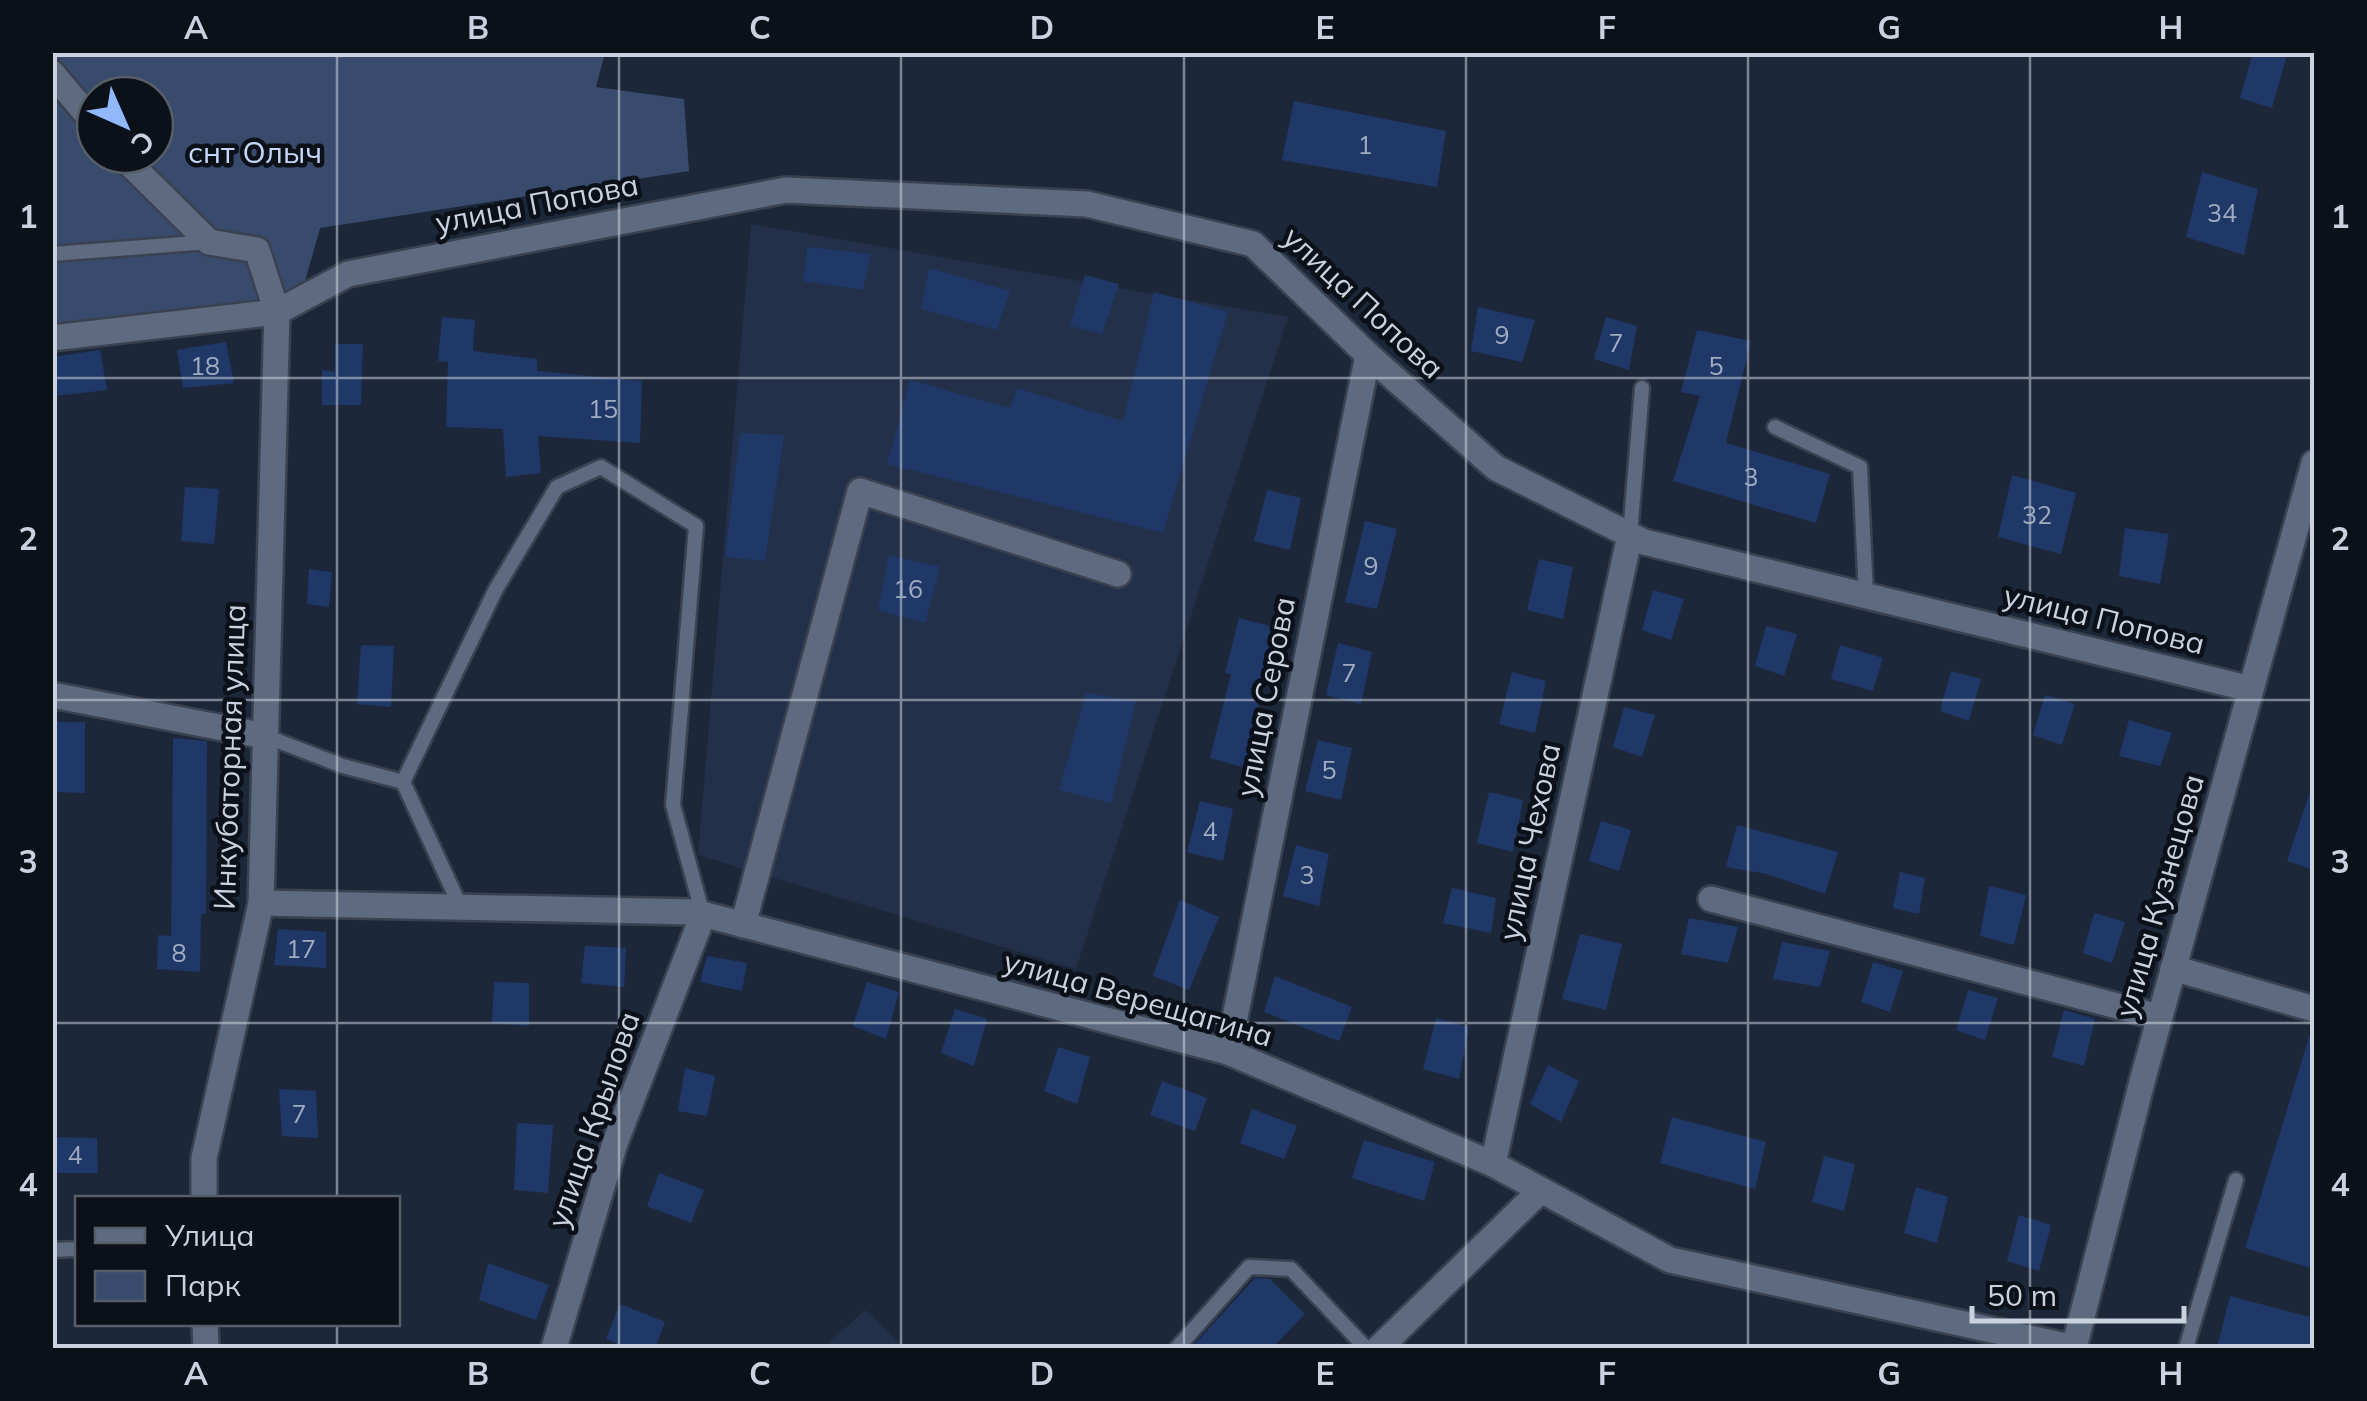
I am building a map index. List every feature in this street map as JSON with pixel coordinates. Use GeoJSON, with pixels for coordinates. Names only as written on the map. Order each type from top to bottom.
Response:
{"type":"FeatureCollection","features":[{"type":"Feature","properties":{"kind":"street"},"geometry":{"type":"LineString","coordinates":[[52,74],[75,101]]}},
{"type":"Feature","properties":{"kind":"street"},"geometry":{"type":"LineString","coordinates":[[142,175],[209,242]]}},
{"type":"Feature","properties":{"kind":"street","name":"улица Попова"},"geometry":{"type":"LineString","coordinates":[[277,312],[348,274],[786,190],[1088,204],[1253,244],[1368,355],[1496,468],[1630,535],[2251,689]]}},
{"type":"Feature","properties":{"kind":"street","name":"Инкубаторная улица"},"geometry":{"type":"LineString","coordinates":[[204,1196],[204,1158],[261,904],[277,312],[258,250],[209,242]]}},
{"type":"Feature","properties":{"kind":"street"},"geometry":{"type":"LineString","coordinates":[[52,338],[277,312]]}},
{"type":"Feature","properties":{"kind":"street","name":"улица Серова"},"geometry":{"type":"LineString","coordinates":[[1228,1052],[1368,355]]}},
{"type":"Feature","properties":{"kind":"street","name":"улица Кузнецова"},"geometry":{"type":"LineString","coordinates":[[2074,1348],[2173,968],[2314,463]]}},
{"type":"Feature","properties":{"kind":"street"},"geometry":{"type":"LineString","coordinates":[[743,925],[860,491],[1118,574]]}},
{"type":"Feature","properties":{"kind":"street","name":"улица Чехова"},"geometry":{"type":"LineString","coordinates":[[1493,1164],[1630,535]]}},
{"type":"Feature","properties":{"kind":"street"},"geometry":{"type":"LineString","coordinates":[[52,695],[266,736]]}},
{"type":"Feature","properties":{"kind":"street"},"geometry":{"type":"LineString","coordinates":[[1711,899],[2160,1017]]}},
{"type":"Feature","properties":{"kind":"street","name":"улица Верещагина"},"geometry":{"type":"LineString","coordinates":[[261,904],[703,914],[1228,1052],[1493,1164],[1670,1260],[2074,1348]]}},
{"type":"Feature","properties":{"kind":"street","name":"улица Крылова"},"geometry":{"type":"LineString","coordinates":[[554,1348],[614,1143],[703,914]]}},
{"type":"Feature","properties":{"kind":"street"},"geometry":{"type":"LineString","coordinates":[[2173,968],[2314,1009]]}},
{"type":"Feature","properties":{"kind":"street"},"geometry":{"type":"LineString","coordinates":[[1379,1348],[1541,1190]]}},
{"type":"Feature","properties":{"kind":"lane"},"geometry":{"type":"LineString","coordinates":[[52,254],[209,242]]}},
{"type":"Feature","properties":{"kind":"lane"},"geometry":{"type":"LineString","coordinates":[[1630,535],[1642,388]]}},
{"type":"Feature","properties":{"kind":"lane"},"geometry":{"type":"LineString","coordinates":[[1775,427],[1860,467],[1866,595]]}},
{"type":"Feature","properties":{"kind":"lane"},"geometry":{"type":"LineString","coordinates":[[403,782],[496,589],[557,487],[601,467],[696,526],[673,805],[703,914]]}},
{"type":"Feature","properties":{"kind":"lane"},"geometry":{"type":"LineString","coordinates":[[266,736],[344,766],[403,782],[462,908]]}},
{"type":"Feature","properties":{"kind":"lane"},"geometry":{"type":"LineString","coordinates":[[2186,1348],[2236,1180]]}},
{"type":"Feature","properties":{"kind":"lane"},"geometry":{"type":"LineString","coordinates":[[1178,1348],[1249,1267],[1291,1269],[1366,1348]]}},
{"type":"Feature","properties":{"kind":"shaded area"},"geometry":{"type":"Polygon","coordinates":[[[751,224],[1288,317],[1076,969],[698,855],[751,224]]]}},
{"type":"Feature","properties":{"kind":"shaded area"},"geometry":{"type":"Polygon","coordinates":[[[865,1310],[905,1348],[823,1348],[865,1310]]]}},
{"type":"Feature","properties":{"kind":"green space","name":"снт Олыч"},"geometry":{"type":"Polygon","coordinates":[[[53,53],[605,53],[596,87],[684,99],[689,171],[320,228],[297,310],[53,330],[53,53]]]}},
{"type":"Feature","properties":{"kind":"building"},"geometry":{"type":"Polygon","coordinates":[[[2253,52],[2286,58],[2272,108],[2240,98],[2253,52]]]}},
{"type":"Feature","properties":{"kind":"building"},"geometry":{"type":"Polygon","coordinates":[[[1294,101],[1446,131],[1437,187],[1282,160],[1294,101]]]}},
{"type":"Feature","properties":{"kind":"building"},"geometry":{"type":"Polygon","coordinates":[[[2202,172],[2258,189],[2244,255],[2186,237],[2202,172]]]}},
{"type":"Feature","properties":{"kind":"building"},"geometry":{"type":"Polygon","coordinates":[[[807,247],[871,254],[863,290],[803,281],[807,247]]]}},
{"type":"Feature","properties":{"kind":"building"},"geometry":{"type":"Polygon","coordinates":[[[929,268],[1010,291],[997,330],[921,309],[929,268]]]}},
{"type":"Feature","properties":{"kind":"building"},"geometry":{"type":"Polygon","coordinates":[[[1085,275],[1119,284],[1102,334],[1070,326],[1085,275]]]}},
{"type":"Feature","properties":{"kind":"building"},"geometry":{"type":"Polygon","coordinates":[[[1154,292],[1228,312],[1163,533],[887,464],[910,380],[1010,408],[1017,388],[1123,421],[1154,292]]]}},
{"type":"Feature","properties":{"kind":"building"},"geometry":{"type":"Polygon","coordinates":[[[1478,307],[1535,320],[1522,362],[1471,351],[1478,307]]]}},
{"type":"Feature","properties":{"kind":"building"},"geometry":{"type":"Polygon","coordinates":[[[442,317],[475,320],[473,351],[537,359],[537,371],[642,381],[640,443],[538,436],[541,473],[506,477],[503,429],[446,427],[448,362],[438,361],[442,317]]]}},
{"type":"Feature","properties":{"kind":"building"},"geometry":{"type":"Polygon","coordinates":[[[1606,317],[1637,326],[1629,370],[1594,359],[1606,317]]]}},
{"type":"Feature","properties":{"kind":"building"},"geometry":{"type":"Polygon","coordinates":[[[1697,330],[1751,341],[1726,443],[1830,474],[1816,523],[1673,481],[1700,396],[1681,392],[1697,330]]]}},
{"type":"Feature","properties":{"kind":"building"},"geometry":{"type":"Polygon","coordinates":[[[226,342],[234,383],[183,388],[177,350],[226,342]]]}},
{"type":"Feature","properties":{"kind":"building"},"geometry":{"type":"Polygon","coordinates":[[[335,344],[363,344],[361,405],[322,405],[322,370],[335,372],[335,344]]]}},
{"type":"Feature","properties":{"kind":"building"},"geometry":{"type":"Polygon","coordinates":[[[100,350],[107,390],[56,396],[52,357],[100,350]]]}},
{"type":"Feature","properties":{"kind":"building"},"geometry":{"type":"Polygon","coordinates":[[[740,433],[784,435],[765,561],[725,557],[740,433]]]}},
{"type":"Feature","properties":{"kind":"building"},"geometry":{"type":"Polygon","coordinates":[[[2012,475],[2076,493],[2061,554],[1998,537],[2012,475]]]}},
{"type":"Feature","properties":{"kind":"building"},"geometry":{"type":"Polygon","coordinates":[[[185,487],[219,489],[214,544],[181,541],[185,487]]]}},
{"type":"Feature","properties":{"kind":"building"},"geometry":{"type":"Polygon","coordinates":[[[1267,490],[1301,498],[1290,550],[1254,541],[1267,490]]]}},
{"type":"Feature","properties":{"kind":"building"},"geometry":{"type":"Polygon","coordinates":[[[1365,521],[1397,529],[1377,609],[1345,602],[1365,521]]]}},
{"type":"Feature","properties":{"kind":"building"},"geometry":{"type":"Polygon","coordinates":[[[2125,528],[2169,534],[2160,584],[2119,576],[2125,528]]]}},
{"type":"Feature","properties":{"kind":"building"},"geometry":{"type":"Polygon","coordinates":[[[889,555],[940,567],[925,623],[878,610],[889,555]]]}},
{"type":"Feature","properties":{"kind":"building"},"geometry":{"type":"Polygon","coordinates":[[[1539,559],[1573,567],[1563,619],[1527,610],[1539,559]]]}},
{"type":"Feature","properties":{"kind":"building"},"geometry":{"type":"Polygon","coordinates":[[[309,569],[332,572],[329,607],[307,604],[309,569]]]}},
{"type":"Feature","properties":{"kind":"building"},"geometry":{"type":"Polygon","coordinates":[[[1653,590],[1684,599],[1671,640],[1642,630],[1653,590]]]}},
{"type":"Feature","properties":{"kind":"building"},"geometry":{"type":"Polygon","coordinates":[[[1239,618],[1274,627],[1246,768],[1210,758],[1231,674],[1225,673],[1239,618]]]}},
{"type":"Feature","properties":{"kind":"building"},"geometry":{"type":"Polygon","coordinates":[[[1766,626],[1797,634],[1784,676],[1755,666],[1766,626]]]}},
{"type":"Feature","properties":{"kind":"building"},"geometry":{"type":"Polygon","coordinates":[[[1338,643],[1372,652],[1361,704],[1326,695],[1338,643]]]}},
{"type":"Feature","properties":{"kind":"building"},"geometry":{"type":"Polygon","coordinates":[[[361,645],[394,646],[391,707],[357,704],[361,645]]]}},
{"type":"Feature","properties":{"kind":"building"},"geometry":{"type":"Polygon","coordinates":[[[1840,645],[1883,658],[1873,691],[1831,679],[1840,645]]]}},
{"type":"Feature","properties":{"kind":"building"},"geometry":{"type":"Polygon","coordinates":[[[1951,671],[1981,679],[1969,721],[1940,711],[1951,671]]]}},
{"type":"Feature","properties":{"kind":"building"},"geometry":{"type":"Polygon","coordinates":[[[1512,672],[1546,681],[1535,733],[1499,724],[1512,672]]]}},
{"type":"Feature","properties":{"kind":"building"},"geometry":{"type":"Polygon","coordinates":[[[1086,693],[1136,701],[1111,803],[1059,790],[1086,693]]]}},
{"type":"Feature","properties":{"kind":"building"},"geometry":{"type":"Polygon","coordinates":[[[2045,695],[2075,704],[2062,745],[2033,735],[2045,695]]]}},
{"type":"Feature","properties":{"kind":"building"},"geometry":{"type":"Polygon","coordinates":[[[1624,707],[1655,715],[1642,757],[1613,747],[1624,707]]]}},
{"type":"Feature","properties":{"kind":"building"},"geometry":{"type":"Polygon","coordinates":[[[2129,720],[2172,733],[2160,766],[2119,756],[2129,720]]]}},
{"type":"Feature","properties":{"kind":"building"},"geometry":{"type":"Polygon","coordinates":[[[52,722],[85,722],[85,793],[52,792],[52,722]]]}},
{"type":"Feature","properties":{"kind":"building"},"geometry":{"type":"Polygon","coordinates":[[[173,738],[207,741],[206,914],[201,914],[200,972],[157,969],[158,935],[171,936],[173,738]]]}},
{"type":"Feature","properties":{"kind":"building"},"geometry":{"type":"Polygon","coordinates":[[[1318,740],[1352,748],[1341,800],[1305,791],[1318,740]]]}},
{"type":"Feature","properties":{"kind":"building"},"geometry":{"type":"Polygon","coordinates":[[[1489,792],[1523,800],[1513,852],[1477,843],[1489,792]]]}},
{"type":"Feature","properties":{"kind":"building"},"geometry":{"type":"Polygon","coordinates":[[[2310,792],[2314,792],[2314,870],[2287,861],[2310,792]]]}},
{"type":"Feature","properties":{"kind":"building"},"geometry":{"type":"Polygon","coordinates":[[[1200,801],[1233,809],[1223,861],[1187,852],[1200,801]]]}},
{"type":"Feature","properties":{"kind":"building"},"geometry":{"type":"Polygon","coordinates":[[[1601,821],[1631,830],[1619,871],[1589,861],[1601,821]]]}},
{"type":"Feature","properties":{"kind":"building"},"geometry":{"type":"Polygon","coordinates":[[[1737,825],[1838,852],[1825,894],[1767,874],[1726,867],[1737,825]]]}},
{"type":"Feature","properties":{"kind":"building"},"geometry":{"type":"Polygon","coordinates":[[[1296,845],[1329,854],[1319,906],[1283,896],[1296,845]]]}},
{"type":"Feature","properties":{"kind":"building"},"geometry":{"type":"Polygon","coordinates":[[[1900,872],[1925,878],[1919,914],[1893,908],[1900,872]]]}},
{"type":"Feature","properties":{"kind":"building"},"geometry":{"type":"Polygon","coordinates":[[[1989,886],[2026,895],[2014,945],[1980,936],[1989,886]]]}},
{"type":"Feature","properties":{"kind":"building"},"geometry":{"type":"Polygon","coordinates":[[[1452,888],[1496,898],[1491,933],[1443,923],[1452,888]]]}},
{"type":"Feature","properties":{"kind":"building"},"geometry":{"type":"Polygon","coordinates":[[[1180,900],[1219,917],[1189,990],[1153,976],[1180,900]]]}},
{"type":"Feature","properties":{"kind":"building"},"geometry":{"type":"Polygon","coordinates":[[[2094,913],[2125,922],[2112,963],[2083,953],[2094,913]]]}},
{"type":"Feature","properties":{"kind":"building"},"geometry":{"type":"Polygon","coordinates":[[[1689,918],[1738,927],[1728,963],[1681,954],[1689,918]]]}},
{"type":"Feature","properties":{"kind":"building"},"geometry":{"type":"Polygon","coordinates":[[[278,929],[326,932],[326,968],[274,965],[278,929]]]}},
{"type":"Feature","properties":{"kind":"building"},"geometry":{"type":"Polygon","coordinates":[[[1580,934],[1622,944],[1606,1010],[1562,999],[1580,934]]]}},
{"type":"Feature","properties":{"kind":"building"},"geometry":{"type":"Polygon","coordinates":[[[1782,942],[1830,951],[1820,987],[1773,979],[1782,942]]]}},
{"type":"Feature","properties":{"kind":"building"},"geometry":{"type":"Polygon","coordinates":[[[585,946],[626,948],[624,987],[581,983],[585,946]]]}},
{"type":"Feature","properties":{"kind":"building"},"geometry":{"type":"Polygon","coordinates":[[[707,956],[747,963],[742,991],[700,982],[707,956]]]}},
{"type":"Feature","properties":{"kind":"building"},"geometry":{"type":"Polygon","coordinates":[[[1873,962],[1903,971],[1890,1012],[1861,1002],[1873,962]]]}},
{"type":"Feature","properties":{"kind":"building"},"geometry":{"type":"Polygon","coordinates":[[[1275,976],[1352,1007],[1339,1041],[1264,1012],[1275,976]]]}},
{"type":"Feature","properties":{"kind":"building"},"geometry":{"type":"Polygon","coordinates":[[[494,982],[529,983],[529,1026],[492,1023],[494,982]]]}},
{"type":"Feature","properties":{"kind":"building"},"geometry":{"type":"Polygon","coordinates":[[[867,982],[899,992],[886,1039],[853,1026],[867,982]]]}},
{"type":"Feature","properties":{"kind":"building"},"geometry":{"type":"Polygon","coordinates":[[[1968,990],[1998,998],[1985,1040],[1956,1030],[1968,990]]]}},
{"type":"Feature","properties":{"kind":"building"},"geometry":{"type":"Polygon","coordinates":[[[955,1009],[987,1019],[974,1066],[941,1053],[955,1009]]]}},
{"type":"Feature","properties":{"kind":"building"},"geometry":{"type":"Polygon","coordinates":[[[2064,1010],[2095,1019],[2084,1066],[2052,1057],[2064,1010]]]}},
{"type":"Feature","properties":{"kind":"building"},"geometry":{"type":"Polygon","coordinates":[[[1436,1018],[1469,1027],[1459,1079],[1423,1069],[1436,1018]]]}},
{"type":"Feature","properties":{"kind":"building"},"geometry":{"type":"Polygon","coordinates":[[[2309,1037],[2314,1038],[2314,1269],[2245,1248],[2309,1037]]]}},
{"type":"Feature","properties":{"kind":"building"},"geometry":{"type":"Polygon","coordinates":[[[1058,1047],[1090,1057],[1077,1104],[1044,1091],[1058,1047]]]}},
{"type":"Feature","properties":{"kind":"building"},"geometry":{"type":"Polygon","coordinates":[[[1548,1065],[1579,1081],[1561,1122],[1530,1104],[1548,1065]]]}},
{"type":"Feature","properties":{"kind":"building"},"geometry":{"type":"Polygon","coordinates":[[[685,1068],[715,1076],[707,1116],[678,1111],[685,1068]]]}},
{"type":"Feature","properties":{"kind":"building"},"geometry":{"type":"Polygon","coordinates":[[[1162,1081],[1207,1098],[1195,1131],[1150,1115],[1162,1081]]]}},
{"type":"Feature","properties":{"kind":"building"},"geometry":{"type":"Polygon","coordinates":[[[279,1089],[316,1091],[318,1138],[282,1136],[279,1089]]]}},
{"type":"Feature","properties":{"kind":"building"},"geometry":{"type":"Polygon","coordinates":[[[1252,1109],[1297,1126],[1284,1159],[1240,1143],[1252,1109]]]}},
{"type":"Feature","properties":{"kind":"building"},"geometry":{"type":"Polygon","coordinates":[[[1672,1117],[1766,1142],[1755,1189],[1660,1163],[1672,1117]]]}},
{"type":"Feature","properties":{"kind":"building"},"geometry":{"type":"Polygon","coordinates":[[[517,1123],[553,1125],[548,1193],[514,1190],[517,1123]]]}},
{"type":"Feature","properties":{"kind":"building"},"geometry":{"type":"Polygon","coordinates":[[[52,1137],[97,1138],[98,1173],[52,1173],[52,1137]]]}},
{"type":"Feature","properties":{"kind":"building"},"geometry":{"type":"Polygon","coordinates":[[[1364,1140],[1435,1162],[1424,1201],[1352,1178],[1364,1140]]]}},
{"type":"Feature","properties":{"kind":"building"},"geometry":{"type":"Polygon","coordinates":[[[1824,1156],[1855,1164],[1844,1211],[1812,1202],[1824,1156]]]}},
{"type":"Feature","properties":{"kind":"building"},"geometry":{"type":"Polygon","coordinates":[[[659,1173],[704,1190],[691,1223],[647,1206],[659,1173]]]}},
{"type":"Feature","properties":{"kind":"building"},"geometry":{"type":"Polygon","coordinates":[[[1916,1187],[1948,1197],[1937,1243],[1904,1233],[1916,1187]]]}},
{"type":"Feature","properties":{"kind":"building"},"geometry":{"type":"Polygon","coordinates":[[[2019,1215],[2051,1225],[2039,1271],[2007,1261],[2019,1215]]]}},
{"type":"Feature","properties":{"kind":"building"},"geometry":{"type":"Polygon","coordinates":[[[488,1263],[549,1285],[536,1320],[479,1300],[488,1263]]]}},
{"type":"Feature","properties":{"kind":"building"},"geometry":{"type":"Polygon","coordinates":[[[1255,1278],[1270,1279],[1305,1314],[1272,1348],[1191,1348],[1255,1278]]]}},
{"type":"Feature","properties":{"kind":"building"},"geometry":{"type":"Polygon","coordinates":[[[2230,1296],[2314,1318],[2314,1348],[2217,1348],[2230,1296]]]}},
{"type":"Feature","properties":{"kind":"building"},"geometry":{"type":"Polygon","coordinates":[[[620,1304],[665,1322],[655,1348],[627,1348],[606,1339],[620,1304]]]}}]}
